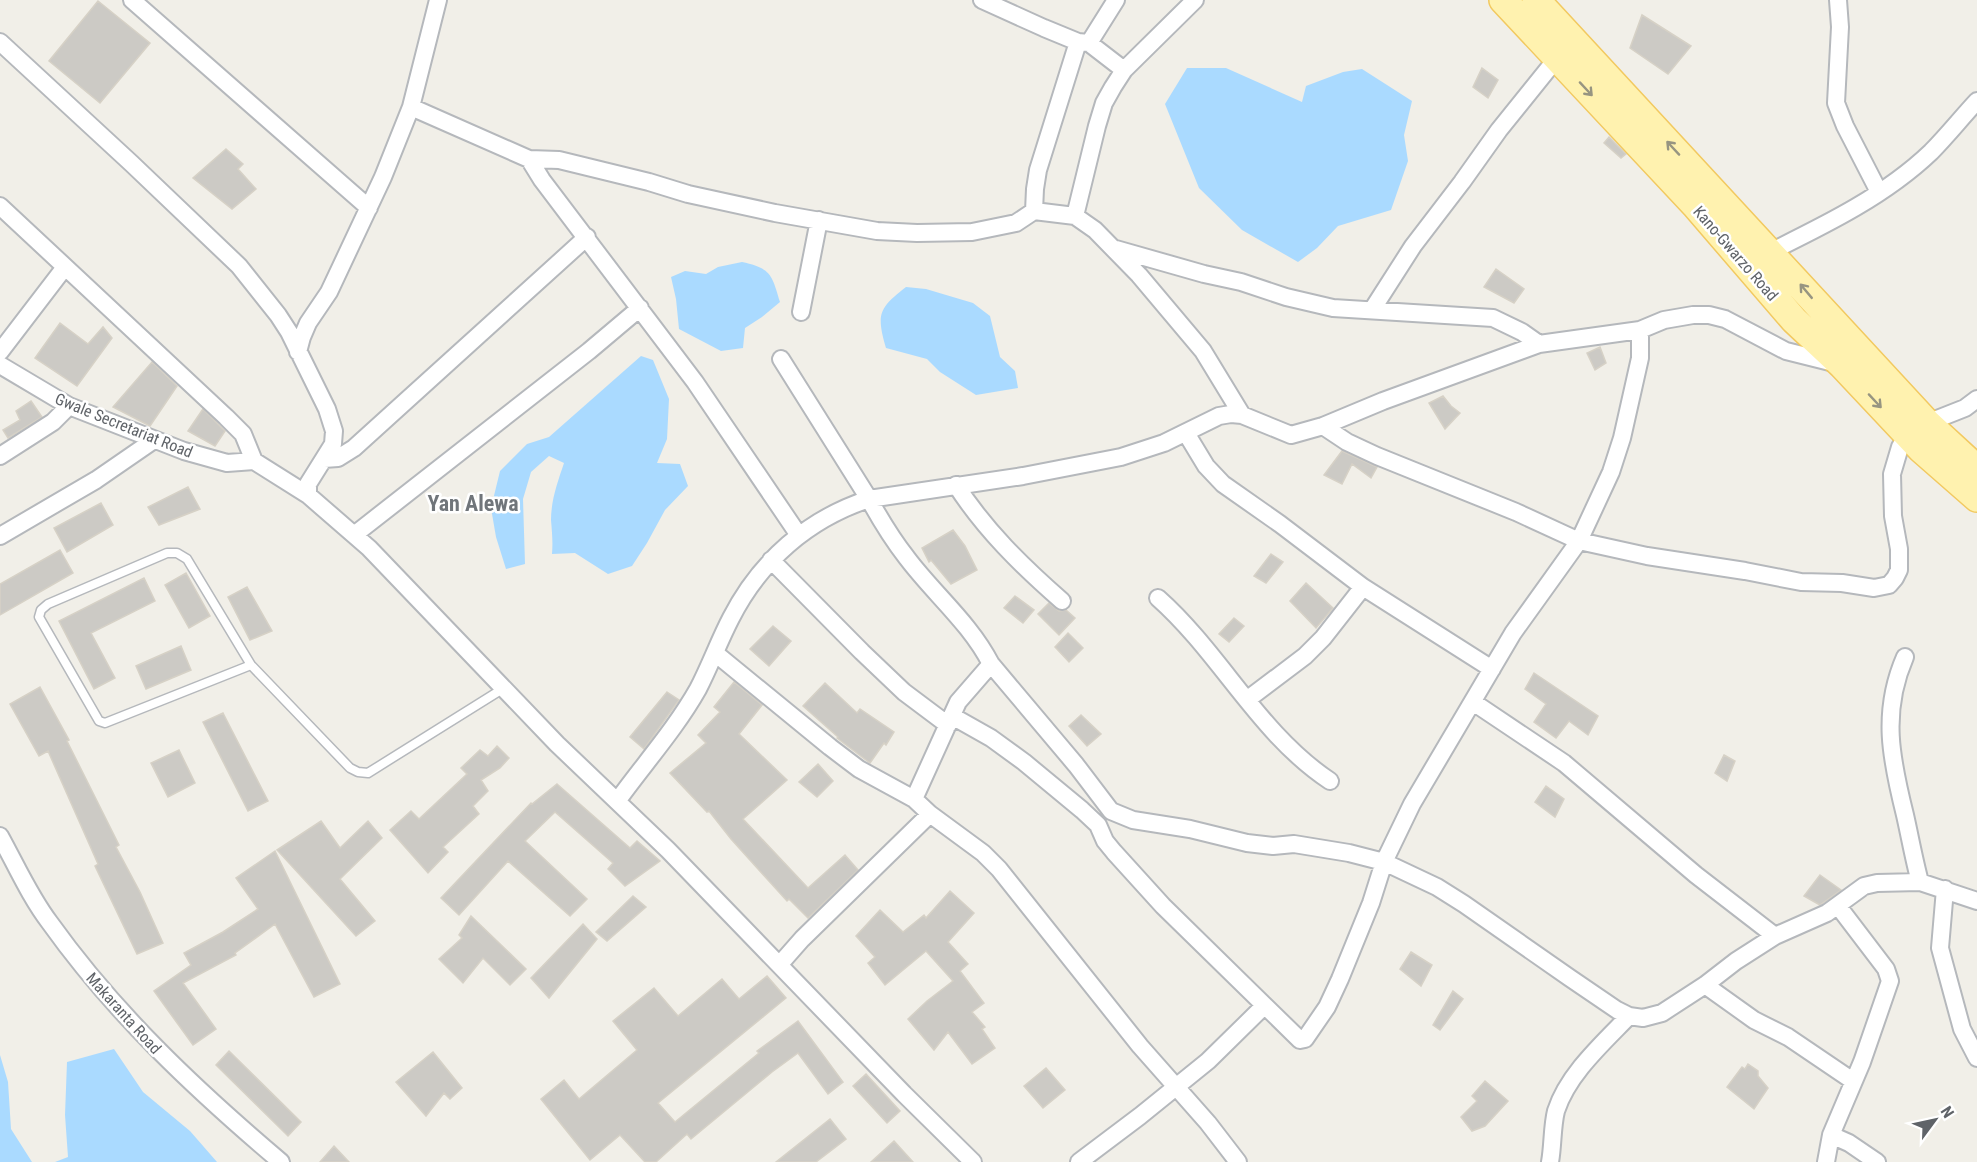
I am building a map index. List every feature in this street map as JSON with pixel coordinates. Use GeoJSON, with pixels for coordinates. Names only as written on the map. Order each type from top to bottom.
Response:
{"type":"FeatureCollection","features":[{"type":"Feature","properties":{"kind":"main road","name":"Kano-Gwarzo Road"},"geometry":{"type":"LineString","coordinates":[[1503,0],[1687,197],[1794,320],[1820,328],[1917,429],[1935,463],[1977,498]]}},
{"type":"Feature","properties":{"kind":"main road","name":"Kano-Gwarzo Road"},"geometry":{"type":"LineString","coordinates":[[1536,0],[1768,253],[1800,284],[1820,328],[1842,365],[1917,429],[1977,469]]}},
{"type":"Feature","properties":{"kind":"street"},"geometry":{"type":"LineString","coordinates":[[132,0],[369,208]]}},
{"type":"Feature","properties":{"kind":"street"},"geometry":{"type":"LineString","coordinates":[[298,352],[308,323],[329,292],[369,208],[411,107],[438,0]]}},
{"type":"Feature","properties":{"kind":"street"},"geometry":{"type":"LineString","coordinates":[[982,0],[1083,43],[1124,70]]}},
{"type":"Feature","properties":{"kind":"street"},"geometry":{"type":"LineString","coordinates":[[1034,211],[1038,170],[1083,43],[1116,0]]}},
{"type":"Feature","properties":{"kind":"street"},"geometry":{"type":"LineString","coordinates":[[1075,216],[1104,103],[1124,70],[1195,0]]}},
{"type":"Feature","properties":{"kind":"street"},"geometry":{"type":"LineString","coordinates":[[1838,0],[1840,27],[1836,103],[1845,126],[1879,192]]}},
{"type":"Feature","properties":{"kind":"street"},"geometry":{"type":"LineString","coordinates":[[0,42],[239,266],[290,332],[333,425],[333,444],[308,484],[308,495]]}},
{"type":"Feature","properties":{"kind":"street"},"geometry":{"type":"LineString","coordinates":[[1372,310],[1413,246],[1499,130],[1557,58]]}},
{"type":"Feature","properties":{"kind":"street"},"geometry":{"type":"LineString","coordinates":[[1768,253],[1833,220],[1898,179],[1931,152],[1977,101]]}},
{"type":"Feature","properties":{"kind":"street"},"geometry":{"type":"LineString","coordinates":[[411,107],[529,159],[559,160],[688,194],[775,213],[877,231],[972,232],[1016,223],[1034,211],[1075,216],[1095,230],[1115,249],[1203,351],[1242,415]]}},
{"type":"Feature","properties":{"kind":"street"},"geometry":{"type":"LineString","coordinates":[[529,159],[542,180],[588,237],[722,420],[798,534]]}},
{"type":"Feature","properties":{"kind":"street"},"geometry":{"type":"LineString","coordinates":[[0,206],[226,417],[243,435],[254,461],[308,495],[354,535],[408,588],[557,744],[618,800],[973,1162]]}},
{"type":"Feature","properties":{"kind":"street"},"geometry":{"type":"LineString","coordinates":[[801,312],[819,220]]}},
{"type":"Feature","properties":{"kind":"street"},"geometry":{"type":"LineString","coordinates":[[324,459],[338,458],[354,448],[588,237]]}},
{"type":"Feature","properties":{"kind":"street"},"geometry":{"type":"LineString","coordinates":[[1115,249],[1241,282],[1311,304],[1333,308],[1493,318],[1522,332],[1539,344]]}},
{"type":"Feature","properties":{"kind":"street"},"geometry":{"type":"LineString","coordinates":[[0,362],[65,267]]}},
{"type":"Feature","properties":{"kind":"street"},"geometry":{"type":"LineString","coordinates":[[354,535],[589,351],[640,308]]}},
{"type":"Feature","properties":{"kind":"street"},"geometry":{"type":"LineString","coordinates":[[618,800],[688,705],[751,584],[771,560],[798,534],[848,506],[869,499],[1033,474],[1121,457],[1164,443],[1219,416],[1231,414],[1242,415],[1291,435],[1323,426],[1383,401],[1539,344],[1640,330],[1671,319],[1693,315],[1709,315],[1725,319],[1786,351],[1842,365]]}},
{"type":"Feature","properties":{"kind":"street"},"geometry":{"type":"LineString","coordinates":[[771,560],[904,692],[950,721],[990,738],[1024,762],[1098,825],[1105,841],[1163,906],[1300,1040],[1308,1036],[1327,1007],[1353,949],[1384,862],[1412,804],[1492,669],[1536,600],[1579,541],[1611,471],[1622,438],[1640,358],[1640,330]]}},
{"type":"Feature","properties":{"kind":"street"},"geometry":{"type":"LineString","coordinates":[[781,359],[881,522],[907,558],[981,645],[991,664],[1112,811],[1133,820],[1247,843],[1273,846],[1294,844],[1349,853],[1384,862],[1437,887],[1464,904],[1617,1010],[1629,1016],[1643,1018],[1662,1013],[1775,936],[1813,921],[1864,886],[1877,883],[1920,882],[1977,901]]}},
{"type":"Feature","properties":{"kind":"street","name":"Gwale Secretariat Road"},"geometry":{"type":"LineString","coordinates":[[0,362],[69,406],[154,440],[227,463],[254,461]]}},
{"type":"Feature","properties":{"kind":"street"},"geometry":{"type":"LineString","coordinates":[[1323,426],[1347,442],[1377,456],[1516,512],[1579,541],[1647,556],[1801,582],[1842,583],[1874,588],[1884,587],[1895,578],[1899,570],[1899,549],[1893,516],[1892,474],[1900,447],[1917,429],[1965,408],[1977,399]]}},
{"type":"Feature","properties":{"kind":"street"},"geometry":{"type":"LineString","coordinates":[[0,456],[53,422],[69,406]]}},
{"type":"Feature","properties":{"kind":"street"},"geometry":{"type":"LineString","coordinates":[[1186,433],[1206,466],[1223,484],[1364,587],[1492,669]]}},
{"type":"Feature","properties":{"kind":"street"},"geometry":{"type":"LineString","coordinates":[[0,536],[96,480],[154,440]]}},
{"type":"Feature","properties":{"kind":"street"},"geometry":{"type":"LineString","coordinates":[[956,485],[988,529],[1034,577],[1062,601]]}},
{"type":"Feature","properties":{"kind":"street"},"geometry":{"type":"LineString","coordinates":[[1248,699],[1305,656],[1323,638],[1364,587]]}},
{"type":"Feature","properties":{"kind":"street"},"geometry":{"type":"LineString","coordinates":[[1158,598],[1200,641],[1248,699],[1265,724],[1301,760],[1330,781]]}},
{"type":"Feature","properties":{"kind":"street"},"geometry":{"type":"LineString","coordinates":[[715,653],[859,769],[914,799],[999,868],[1140,1046],[1208,1123],[1238,1162]]}},
{"type":"Feature","properties":{"kind":"street"},"geometry":{"type":"LineString","coordinates":[[1905,657],[1894,686],[1890,712],[1891,756],[1920,882]]}},
{"type":"Feature","properties":{"kind":"street"},"geometry":{"type":"LineString","coordinates":[[914,799],[958,702],[991,664]]}},
{"type":"Feature","properties":{"kind":"street"},"geometry":{"type":"LineString","coordinates":[[1473,702],[1564,763],[1711,887],[1775,936]]}},
{"type":"Feature","properties":{"kind":"street"},"geometry":{"type":"LineString","coordinates":[[1098,825],[1112,811]]}},
{"type":"Feature","properties":{"kind":"street"},"geometry":{"type":"LineString","coordinates":[[780,964],[810,930],[930,814]]}},
{"type":"Feature","properties":{"kind":"street","name":"Makaranta Road"},"geometry":{"type":"LineString","coordinates":[[0,836],[48,921],[100,988],[169,1061],[281,1162]]}},
{"type":"Feature","properties":{"kind":"street"},"geometry":{"type":"LineString","coordinates":[[1945,889],[1940,948],[1962,1029],[1977,1058]]}},
{"type":"Feature","properties":{"kind":"street"},"geometry":{"type":"LineString","coordinates":[[1826,1162],[1831,1135],[1888,990],[1889,975],[1838,906]]}},
{"type":"Feature","properties":{"kind":"street"},"geometry":{"type":"LineString","coordinates":[[1705,985],[1754,1020],[1788,1037],[1853,1081]]}},
{"type":"Feature","properties":{"kind":"street"},"geometry":{"type":"LineString","coordinates":[[1079,1162],[1176,1088],[1208,1061],[1264,1006]]}},
{"type":"Feature","properties":{"kind":"street"},"geometry":{"type":"LineString","coordinates":[[1550,1162],[1556,1111],[1567,1090],[1590,1057],[1629,1016]]}},
{"type":"Feature","properties":{"kind":"street"},"geometry":{"type":"LineString","coordinates":[[1831,1135],[1849,1143],[1877,1162]]}},
{"type":"Feature","properties":{"kind":"lane"},"geometry":{"type":"LineString","coordinates":[[251,665],[114,721],[102,722],[99,721],[39,617],[41,610],[48,604],[167,553],[177,553],[187,559],[251,665],[350,768],[358,772],[368,773],[504,688]]}},
{"type":"Feature","properties":{"kind":"water"},"geometry":{"type":"Polygon","coordinates":[[[1187,68],[1226,68],[1302,102],[1306,86],[1343,72],[1362,69],[1412,101],[1404,135],[1408,161],[1391,210],[1338,226],[1317,248],[1298,262],[1242,230],[1199,188],[1165,104],[1187,68]]]}},
{"type":"Feature","properties":{"kind":"water"},"geometry":{"type":"Polygon","coordinates":[[[742,262],[759,267],[769,274],[780,302],[745,328],[743,348],[721,351],[679,329],[671,277],[685,271],[706,274],[718,267],[742,262]]]}},
{"type":"Feature","properties":{"kind":"water"},"geometry":{"type":"Polygon","coordinates":[[[906,287],[926,289],[973,303],[990,316],[1000,357],[1015,371],[1018,388],[976,395],[940,372],[927,359],[886,348],[881,327],[882,313],[890,301],[906,287]]]}},
{"type":"Feature","properties":{"kind":"water"},"geometry":{"type":"Polygon","coordinates":[[[641,356],[653,360],[669,399],[667,439],[657,463],[680,464],[688,486],[665,510],[632,566],[608,574],[575,553],[552,554],[552,505],[564,463],[549,456],[531,472],[523,499],[525,564],[506,569],[496,537],[491,508],[500,471],[527,444],[549,437],[641,356]]]}},
{"type":"Feature","properties":{"kind":"water"},"geometry":{"type":"Polygon","coordinates":[[[114,1049],[143,1092],[190,1131],[217,1162],[55,1162],[68,1157],[65,1115],[67,1062],[114,1049]]]}},
{"type":"Feature","properties":{"kind":"water"},"geometry":{"type":"Polygon","coordinates":[[[0,1055],[8,1082],[11,1129],[32,1162],[0,1162],[0,1055]]]}},
{"type":"Feature","properties":{"kind":"building"},"geometry":{"type":"Polygon","coordinates":[[[98,1],[150,43],[100,103],[49,61],[98,1]]]}},
{"type":"Feature","properties":{"kind":"building"},"geometry":{"type":"Polygon","coordinates":[[[1642,15],[1691,46],[1668,74],[1630,48],[1642,15]]]}},
{"type":"Feature","properties":{"kind":"building"},"geometry":{"type":"Polygon","coordinates":[[[1482,68],[1498,80],[1488,98],[1473,87],[1482,68]]]}},
{"type":"Feature","properties":{"kind":"building"},"geometry":{"type":"Polygon","coordinates":[[[1609,137],[1626,154],[1621,158],[1604,143],[1609,137]]]}},
{"type":"Feature","properties":{"kind":"building"},"geometry":{"type":"Polygon","coordinates":[[[226,149],[243,164],[238,169],[256,189],[232,209],[193,178],[226,149]]]}},
{"type":"Feature","properties":{"kind":"building"},"geometry":{"type":"Polygon","coordinates":[[[1496,269],[1524,289],[1514,303],[1484,287],[1496,269]]]}},
{"type":"Feature","properties":{"kind":"building"},"geometry":{"type":"Polygon","coordinates":[[[60,323],[88,344],[103,327],[112,338],[77,386],[35,358],[60,323]]]}},
{"type":"Feature","properties":{"kind":"building"},"geometry":{"type":"Polygon","coordinates":[[[1600,347],[1606,363],[1595,370],[1587,353],[1600,347]]]}},
{"type":"Feature","properties":{"kind":"building"},"geometry":{"type":"Polygon","coordinates":[[[152,362],[177,386],[150,426],[113,407],[152,362]]]}},
{"type":"Feature","properties":{"kind":"building"},"geometry":{"type":"Polygon","coordinates":[[[1443,396],[1460,413],[1445,429],[1429,403],[1443,396]]]}},
{"type":"Feature","properties":{"kind":"building"},"geometry":{"type":"Polygon","coordinates":[[[31,401],[42,417],[8,438],[3,430],[20,420],[16,411],[31,401]]]}},
{"type":"Feature","properties":{"kind":"building"},"geometry":{"type":"Polygon","coordinates":[[[203,409],[225,431],[215,446],[188,431],[203,409]]]}},
{"type":"Feature","properties":{"kind":"building"},"geometry":{"type":"Polygon","coordinates":[[[1342,451],[1377,467],[1371,478],[1352,464],[1342,484],[1324,475],[1342,451]]]}},
{"type":"Feature","properties":{"kind":"building"},"geometry":{"type":"Polygon","coordinates":[[[188,487],[200,509],[159,525],[148,507],[188,487]]]}},
{"type":"Feature","properties":{"kind":"building"},"geometry":{"type":"Polygon","coordinates":[[[101,503],[113,525],[67,552],[54,528],[101,503]]]}},
{"type":"Feature","properties":{"kind":"building"},"geometry":{"type":"Polygon","coordinates":[[[953,530],[965,546],[977,570],[951,584],[931,560],[929,562],[922,548],[953,530]]]}},
{"type":"Feature","properties":{"kind":"building"},"geometry":{"type":"Polygon","coordinates":[[[60,550],[73,573],[0,615],[0,584],[60,550]]]}},
{"type":"Feature","properties":{"kind":"building"},"geometry":{"type":"Polygon","coordinates":[[[1271,554],[1283,562],[1266,583],[1254,576],[1271,554]]]}},
{"type":"Feature","properties":{"kind":"building"},"geometry":{"type":"Polygon","coordinates":[[[186,573],[210,616],[189,628],[165,585],[186,573]]]}},
{"type":"Feature","properties":{"kind":"building"},"geometry":{"type":"Polygon","coordinates":[[[144,578],[155,601],[91,633],[115,678],[94,689],[59,621],[144,578]]]}},
{"type":"Feature","properties":{"kind":"building"},"geometry":{"type":"Polygon","coordinates":[[[1306,583],[1333,608],[1316,628],[1290,601],[1306,583]]]}},
{"type":"Feature","properties":{"kind":"building"},"geometry":{"type":"Polygon","coordinates":[[[247,587],[272,631],[250,640],[228,597],[247,587]]]}},
{"type":"Feature","properties":{"kind":"building"},"geometry":{"type":"Polygon","coordinates":[[[1015,596],[1034,610],[1023,623],[1004,608],[1015,596]]]}},
{"type":"Feature","properties":{"kind":"building"},"geometry":{"type":"Polygon","coordinates":[[[1049,603],[1059,611],[1066,610],[1075,618],[1059,635],[1038,614],[1049,603]]]}},
{"type":"Feature","properties":{"kind":"building"},"geometry":{"type":"Polygon","coordinates":[[[1234,618],[1244,626],[1229,642],[1219,634],[1234,618]]]}},
{"type":"Feature","properties":{"kind":"building"},"geometry":{"type":"Polygon","coordinates":[[[773,626],[791,641],[769,666],[750,649],[773,626]]]}},
{"type":"Feature","properties":{"kind":"building"},"geometry":{"type":"Polygon","coordinates":[[[1068,633],[1083,648],[1069,662],[1055,647],[1068,633]]]}},
{"type":"Feature","properties":{"kind":"building"},"geometry":{"type":"Polygon","coordinates":[[[181,646],[191,670],[146,689],[136,666],[181,646]]]}},
{"type":"Feature","properties":{"kind":"building"},"geometry":{"type":"Polygon","coordinates":[[[1534,673],[1598,716],[1588,735],[1569,721],[1556,738],[1534,722],[1546,704],[1525,689],[1534,673]]]}},
{"type":"Feature","properties":{"kind":"building"},"geometry":{"type":"Polygon","coordinates":[[[734,682],[762,705],[739,734],[787,780],[743,819],[808,888],[845,855],[858,870],[808,918],[789,899],[787,901],[709,811],[707,812],[670,773],[706,743],[698,735],[720,712],[714,707],[734,682]]]}},
{"type":"Feature","properties":{"kind":"building"},"geometry":{"type":"Polygon","coordinates":[[[825,683],[857,713],[860,709],[894,732],[870,763],[837,738],[803,706],[825,683]]]}},
{"type":"Feature","properties":{"kind":"building"},"geometry":{"type":"Polygon","coordinates":[[[40,687],[69,740],[67,741],[119,845],[116,847],[163,943],[137,954],[95,866],[98,864],[48,751],[39,756],[10,704],[40,687]]]}},
{"type":"Feature","properties":{"kind":"building"},"geometry":{"type":"Polygon","coordinates":[[[667,692],[679,700],[644,749],[630,737],[667,692]]]}},
{"type":"Feature","properties":{"kind":"building"},"geometry":{"type":"Polygon","coordinates":[[[223,713],[268,801],[248,811],[203,722],[223,713]]]}},
{"type":"Feature","properties":{"kind":"building"},"geometry":{"type":"Polygon","coordinates":[[[1081,715],[1101,734],[1087,746],[1069,726],[1081,715]]]}},
{"type":"Feature","properties":{"kind":"building"},"geometry":{"type":"Polygon","coordinates":[[[497,746],[509,758],[500,768],[481,780],[488,791],[473,806],[479,814],[443,847],[448,852],[428,873],[390,830],[411,811],[419,819],[467,774],[461,768],[480,750],[488,756],[497,746]]]}},
{"type":"Feature","properties":{"kind":"building"},"geometry":{"type":"Polygon","coordinates":[[[179,750],[195,783],[168,797],[151,763],[179,750]]]}},
{"type":"Feature","properties":{"kind":"building"},"geometry":{"type":"Polygon","coordinates":[[[1724,755],[1735,761],[1727,781],[1715,773],[1724,755]]]}},
{"type":"Feature","properties":{"kind":"building"},"geometry":{"type":"Polygon","coordinates":[[[818,764],[833,781],[817,797],[799,782],[818,764]]]}},
{"type":"Feature","properties":{"kind":"building"},"geometry":{"type":"Polygon","coordinates":[[[557,784],[630,848],[637,841],[660,861],[625,886],[608,869],[613,863],[555,812],[525,841],[587,899],[570,916],[508,861],[459,915],[441,898],[531,803],[557,784]]]}},
{"type":"Feature","properties":{"kind":"building"},"geometry":{"type":"Polygon","coordinates":[[[1546,786],[1564,799],[1555,817],[1535,802],[1546,786]]]}},
{"type":"Feature","properties":{"kind":"building"},"geometry":{"type":"Polygon","coordinates":[[[321,821],[340,848],[368,821],[382,838],[340,879],[375,921],[356,936],[277,850],[321,821]]]}},
{"type":"Feature","properties":{"kind":"building"},"geometry":{"type":"Polygon","coordinates":[[[275,851],[340,984],[314,997],[275,924],[235,953],[236,955],[183,983],[216,1029],[193,1045],[154,991],[191,965],[184,953],[223,932],[258,909],[236,878],[275,851]]]}},
{"type":"Feature","properties":{"kind":"building"},"geometry":{"type":"Polygon","coordinates":[[[1820,875],[1841,890],[1820,905],[1804,896],[1820,875]]]}},
{"type":"Feature","properties":{"kind":"building"},"geometry":{"type":"Polygon","coordinates":[[[950,891],[974,913],[948,942],[968,964],[960,971],[984,1003],[972,1012],[985,1027],[982,1029],[995,1048],[972,1064],[948,1032],[934,1050],[908,1019],[953,981],[926,951],[885,985],[868,963],[875,957],[856,936],[880,910],[903,932],[924,915],[926,918],[950,891]]]}},
{"type":"Feature","properties":{"kind":"building"},"geometry":{"type":"Polygon","coordinates":[[[633,896],[646,907],[607,941],[596,932],[633,896]]]}},
{"type":"Feature","properties":{"kind":"building"},"geometry":{"type":"Polygon","coordinates":[[[471,916],[526,969],[510,985],[483,958],[463,983],[439,959],[462,938],[459,935],[471,916]]]}},
{"type":"Feature","properties":{"kind":"building"},"geometry":{"type":"Polygon","coordinates":[[[583,924],[597,939],[549,998],[531,978],[583,924]]]}},
{"type":"Feature","properties":{"kind":"building"},"geometry":{"type":"Polygon","coordinates":[[[1411,952],[1432,965],[1421,986],[1400,969],[1411,952]]]}},
{"type":"Feature","properties":{"kind":"building"},"geometry":{"type":"Polygon","coordinates":[[[767,976],[786,998],[658,1103],[675,1122],[759,1053],[757,1051],[798,1021],[843,1082],[828,1094],[798,1053],[691,1139],[687,1134],[656,1162],[645,1162],[620,1135],[590,1160],[541,1099],[564,1080],[579,1099],[637,1050],[613,1021],[654,988],[678,1016],[722,979],[739,999],[767,976]]]}},
{"type":"Feature","properties":{"kind":"building"},"geometry":{"type":"Polygon","coordinates":[[[1453,991],[1463,999],[1440,1030],[1433,1025],[1453,991]]]}},
{"type":"Feature","properties":{"kind":"building"},"geometry":{"type":"Polygon","coordinates":[[[229,1051],[301,1122],[288,1136],[216,1065],[229,1051]]]}},
{"type":"Feature","properties":{"kind":"building"},"geometry":{"type":"Polygon","coordinates":[[[433,1052],[462,1088],[450,1099],[444,1093],[426,1116],[396,1082],[433,1052]]]}},
{"type":"Feature","properties":{"kind":"building"},"geometry":{"type":"Polygon","coordinates":[[[1748,1064],[1758,1071],[1758,1076],[1768,1088],[1754,1109],[1727,1087],[1742,1067],[1745,1069],[1748,1064]]]}},
{"type":"Feature","properties":{"kind":"building"},"geometry":{"type":"Polygon","coordinates":[[[1046,1068],[1065,1090],[1043,1108],[1024,1086],[1046,1068]]]}},
{"type":"Feature","properties":{"kind":"building"},"geometry":{"type":"Polygon","coordinates":[[[866,1074],[900,1111],[887,1123],[853,1086],[866,1074]]]}},
{"type":"Feature","properties":{"kind":"building"},"geometry":{"type":"Polygon","coordinates":[[[1485,1081],[1508,1101],[1485,1126],[1472,1131],[1461,1117],[1477,1101],[1472,1096],[1485,1081]]]}},
{"type":"Feature","properties":{"kind":"building"},"geometry":{"type":"Polygon","coordinates":[[[830,1119],[846,1139],[816,1162],[776,1162],[830,1119]]]}},
{"type":"Feature","properties":{"kind":"building"},"geometry":{"type":"Polygon","coordinates":[[[894,1141],[913,1162],[871,1162],[894,1141]]]}},
{"type":"Feature","properties":{"kind":"building"},"geometry":{"type":"Polygon","coordinates":[[[334,1146],[349,1162],[320,1162],[334,1146]]]}},
{"type":"Feature","properties":{"kind":"district","name":"Yan Alewa"},"geometry":{"type":"Point","coordinates":[473,503]}}]}
